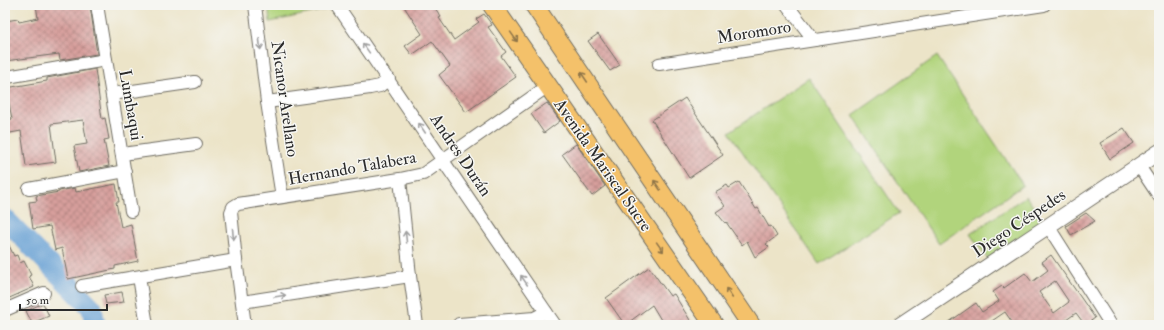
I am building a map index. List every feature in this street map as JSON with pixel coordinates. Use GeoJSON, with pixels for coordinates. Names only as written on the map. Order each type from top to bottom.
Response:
{"type":"FeatureCollection","features":[{"type":"Feature","properties":{"kind":"main road","name":"Avenida Mariscal Sucre"},"geometry":{"type":"LineString","coordinates":[[492,5],[714,325]]}},
{"type":"Feature","properties":{"kind":"main road","name":"Avenida Mariscal Sucre"},"geometry":{"type":"LineString","coordinates":[[534,5],[751,325]]}},
{"type":"Feature","properties":{"kind":"street","name":"Lumbaqui"},"geometry":{"type":"LineString","coordinates":[[96,5],[131,211]]}},
{"type":"Feature","properties":{"kind":"street","name":"Nicanor Arellano"},"geometry":{"type":"LineString","coordinates":[[255,5],[282,197]]}},
{"type":"Feature","properties":{"kind":"street","name":"Andres Durán"},"geometry":{"type":"LineString","coordinates":[[337,5],[555,325]]}},
{"type":"Feature","properties":{"kind":"street"},"geometry":{"type":"LineString","coordinates":[[787,5],[814,40]]}},
{"type":"Feature","properties":{"kind":"street","name":"Moromoro"},"geometry":{"type":"LineString","coordinates":[[659,64],[814,40],[989,9],[1044,5]]}},
{"type":"Feature","properties":{"kind":"street"},"geometry":{"type":"LineString","coordinates":[[7,77],[106,60]]}},
{"type":"Feature","properties":{"kind":"street"},"geometry":{"type":"LineString","coordinates":[[268,102],[370,88],[380,86],[389,80]]}},
{"type":"Feature","properties":{"kind":"street"},"geometry":{"type":"LineString","coordinates":[[112,94],[194,82]]}},
{"type":"Feature","properties":{"kind":"street","name":"Hernando Talabera"},"geometry":{"type":"LineString","coordinates":[[236,260],[231,212],[238,204],[400,180],[423,174],[444,161],[548,86]]}},
{"type":"Feature","properties":{"kind":"street"},"geometry":{"type":"LineString","coordinates":[[122,154],[196,144]]}},
{"type":"Feature","properties":{"kind":"street","name":"Diego Céspedes"},"geometry":{"type":"LineString","coordinates":[[900,325],[1159,152]]}},
{"type":"Feature","properties":{"kind":"street"},"geometry":{"type":"LineString","coordinates":[[1138,166],[1159,196]]}},
{"type":"Feature","properties":{"kind":"street"},"geometry":{"type":"LineString","coordinates":[[29,189],[124,170]]}},
{"type":"Feature","properties":{"kind":"street"},"geometry":{"type":"LineString","coordinates":[[400,180],[410,276],[417,325]]}},
{"type":"Feature","properties":{"kind":"street"},"geometry":{"type":"LineString","coordinates":[[1048,226],[1111,325]]}},
{"type":"Feature","properties":{"kind":"street"},"geometry":{"type":"LineString","coordinates":[[82,286],[236,260],[245,325]]}},
{"type":"Feature","properties":{"kind":"street"},"geometry":{"type":"LineString","coordinates":[[242,302],[410,276]]}},
{"type":"Feature","properties":{"kind":"street"},"geometry":{"type":"LineString","coordinates":[[139,277],[147,325]]}},
{"type":"Feature","properties":{"kind":"street"},"geometry":{"type":"LineString","coordinates":[[5,310],[44,293]]}},
{"type":"Feature","properties":{"kind":"street"},"geometry":{"type":"LineString","coordinates":[[459,324],[534,318],[546,312]]}},
{"type":"Feature","properties":{"kind":"green space"},"geometry":{"type":"Polygon","coordinates":[[[268,5],[321,5],[325,10],[270,22],[268,5]]]}},
{"type":"Feature","properties":{"kind":"green space"},"geometry":{"type":"Polygon","coordinates":[[[937,56],[1023,185],[939,244],[853,115],[937,56]]]}},
{"type":"Feature","properties":{"kind":"green space"},"geometry":{"type":"Polygon","coordinates":[[[809,78],[899,213],[819,264],[729,132],[809,78]]]}},
{"type":"Feature","properties":{"kind":"green space"},"geometry":{"type":"Polygon","coordinates":[[[1026,196],[1045,224],[990,262],[970,234],[1026,196]]]}},
{"type":"Feature","properties":{"kind":"building"},"geometry":{"type":"Polygon","coordinates":[[[36,5],[90,5],[97,54],[60,60],[59,54],[5,61],[5,21],[18,19],[19,22],[38,18],[36,5]]]}},
{"type":"Feature","properties":{"kind":"building"},"geometry":{"type":"Polygon","coordinates":[[[403,5],[433,5],[441,17],[439,18],[454,40],[479,22],[476,19],[484,14],[492,25],[488,27],[506,52],[501,56],[516,77],[466,112],[439,75],[450,66],[432,41],[412,55],[405,46],[422,34],[403,5]]]}},
{"type":"Feature","properties":{"kind":"building"},"geometry":{"type":"Polygon","coordinates":[[[598,34],[620,65],[610,71],[588,41],[598,34]]]}},
{"type":"Feature","properties":{"kind":"building"},"geometry":{"type":"Polygon","coordinates":[[[95,69],[102,119],[105,118],[109,139],[104,140],[109,166],[79,172],[74,146],[87,144],[83,120],[51,124],[56,162],[26,166],[21,131],[5,134],[5,121],[12,119],[6,88],[47,81],[47,78],[95,69]]]}},
{"type":"Feature","properties":{"kind":"building"},"geometry":{"type":"Polygon","coordinates":[[[685,98],[723,155],[689,178],[652,120],[685,98]]]}},
{"type":"Feature","properties":{"kind":"building"},"geometry":{"type":"Polygon","coordinates":[[[547,103],[560,121],[544,133],[531,114],[547,103]]]}},
{"type":"Feature","properties":{"kind":"building"},"geometry":{"type":"Polygon","coordinates":[[[1124,128],[1134,143],[1110,159],[1100,143],[1124,128]]]}},
{"type":"Feature","properties":{"kind":"building"},"geometry":{"type":"Polygon","coordinates":[[[576,144],[605,186],[592,196],[562,154],[576,144]]]}},
{"type":"Feature","properties":{"kind":"building"},"geometry":{"type":"Polygon","coordinates":[[[739,182],[756,209],[758,208],[769,227],[771,226],[777,236],[766,244],[769,247],[755,257],[747,241],[742,245],[726,222],[725,223],[716,212],[725,206],[715,192],[727,185],[729,188],[739,182]]]}},
{"type":"Feature","properties":{"kind":"building"},"geometry":{"type":"Polygon","coordinates":[[[116,184],[119,202],[116,202],[121,227],[131,224],[138,261],[115,266],[115,269],[68,279],[62,248],[55,250],[50,226],[33,229],[29,202],[37,201],[36,196],[59,191],[75,188],[76,192],[116,184]]]}},
{"type":"Feature","properties":{"kind":"building"},"geometry":{"type":"Polygon","coordinates":[[[1086,213],[1095,221],[1071,235],[1066,226],[1086,213]]]}},
{"type":"Feature","properties":{"kind":"building"},"geometry":{"type":"Polygon","coordinates":[[[5,237],[14,256],[17,255],[20,263],[24,261],[31,275],[29,276],[34,287],[5,300],[5,237]]]}},
{"type":"Feature","properties":{"kind":"building"},"geometry":{"type":"Polygon","coordinates":[[[1051,255],[1095,318],[1085,325],[1076,313],[1059,325],[1014,325],[1005,312],[986,325],[945,325],[976,303],[982,312],[999,301],[993,292],[1002,286],[1004,288],[1025,273],[1032,282],[1048,270],[1042,262],[1051,255]],[[1055,281],[1039,292],[1054,313],[1069,302],[1055,281]]]}},
{"type":"Feature","properties":{"kind":"building"},"geometry":{"type":"Polygon","coordinates":[[[649,267],[670,296],[674,294],[693,325],[664,325],[652,305],[625,325],[606,298],[649,267]]]}},
{"type":"Feature","properties":{"kind":"building"},"geometry":{"type":"Polygon","coordinates":[[[122,292],[124,302],[106,304],[104,295],[122,292]]]}},
{"type":"Feature","properties":{"kind":"building"},"geometry":{"type":"Polygon","coordinates":[[[43,303],[49,316],[32,323],[26,311],[43,303]]]}},
{"type":"Feature","properties":{"kind":"waterway"},"geometry":{"type":"LineString","coordinates":[[5,219],[92,308],[95,325]]}}]}
